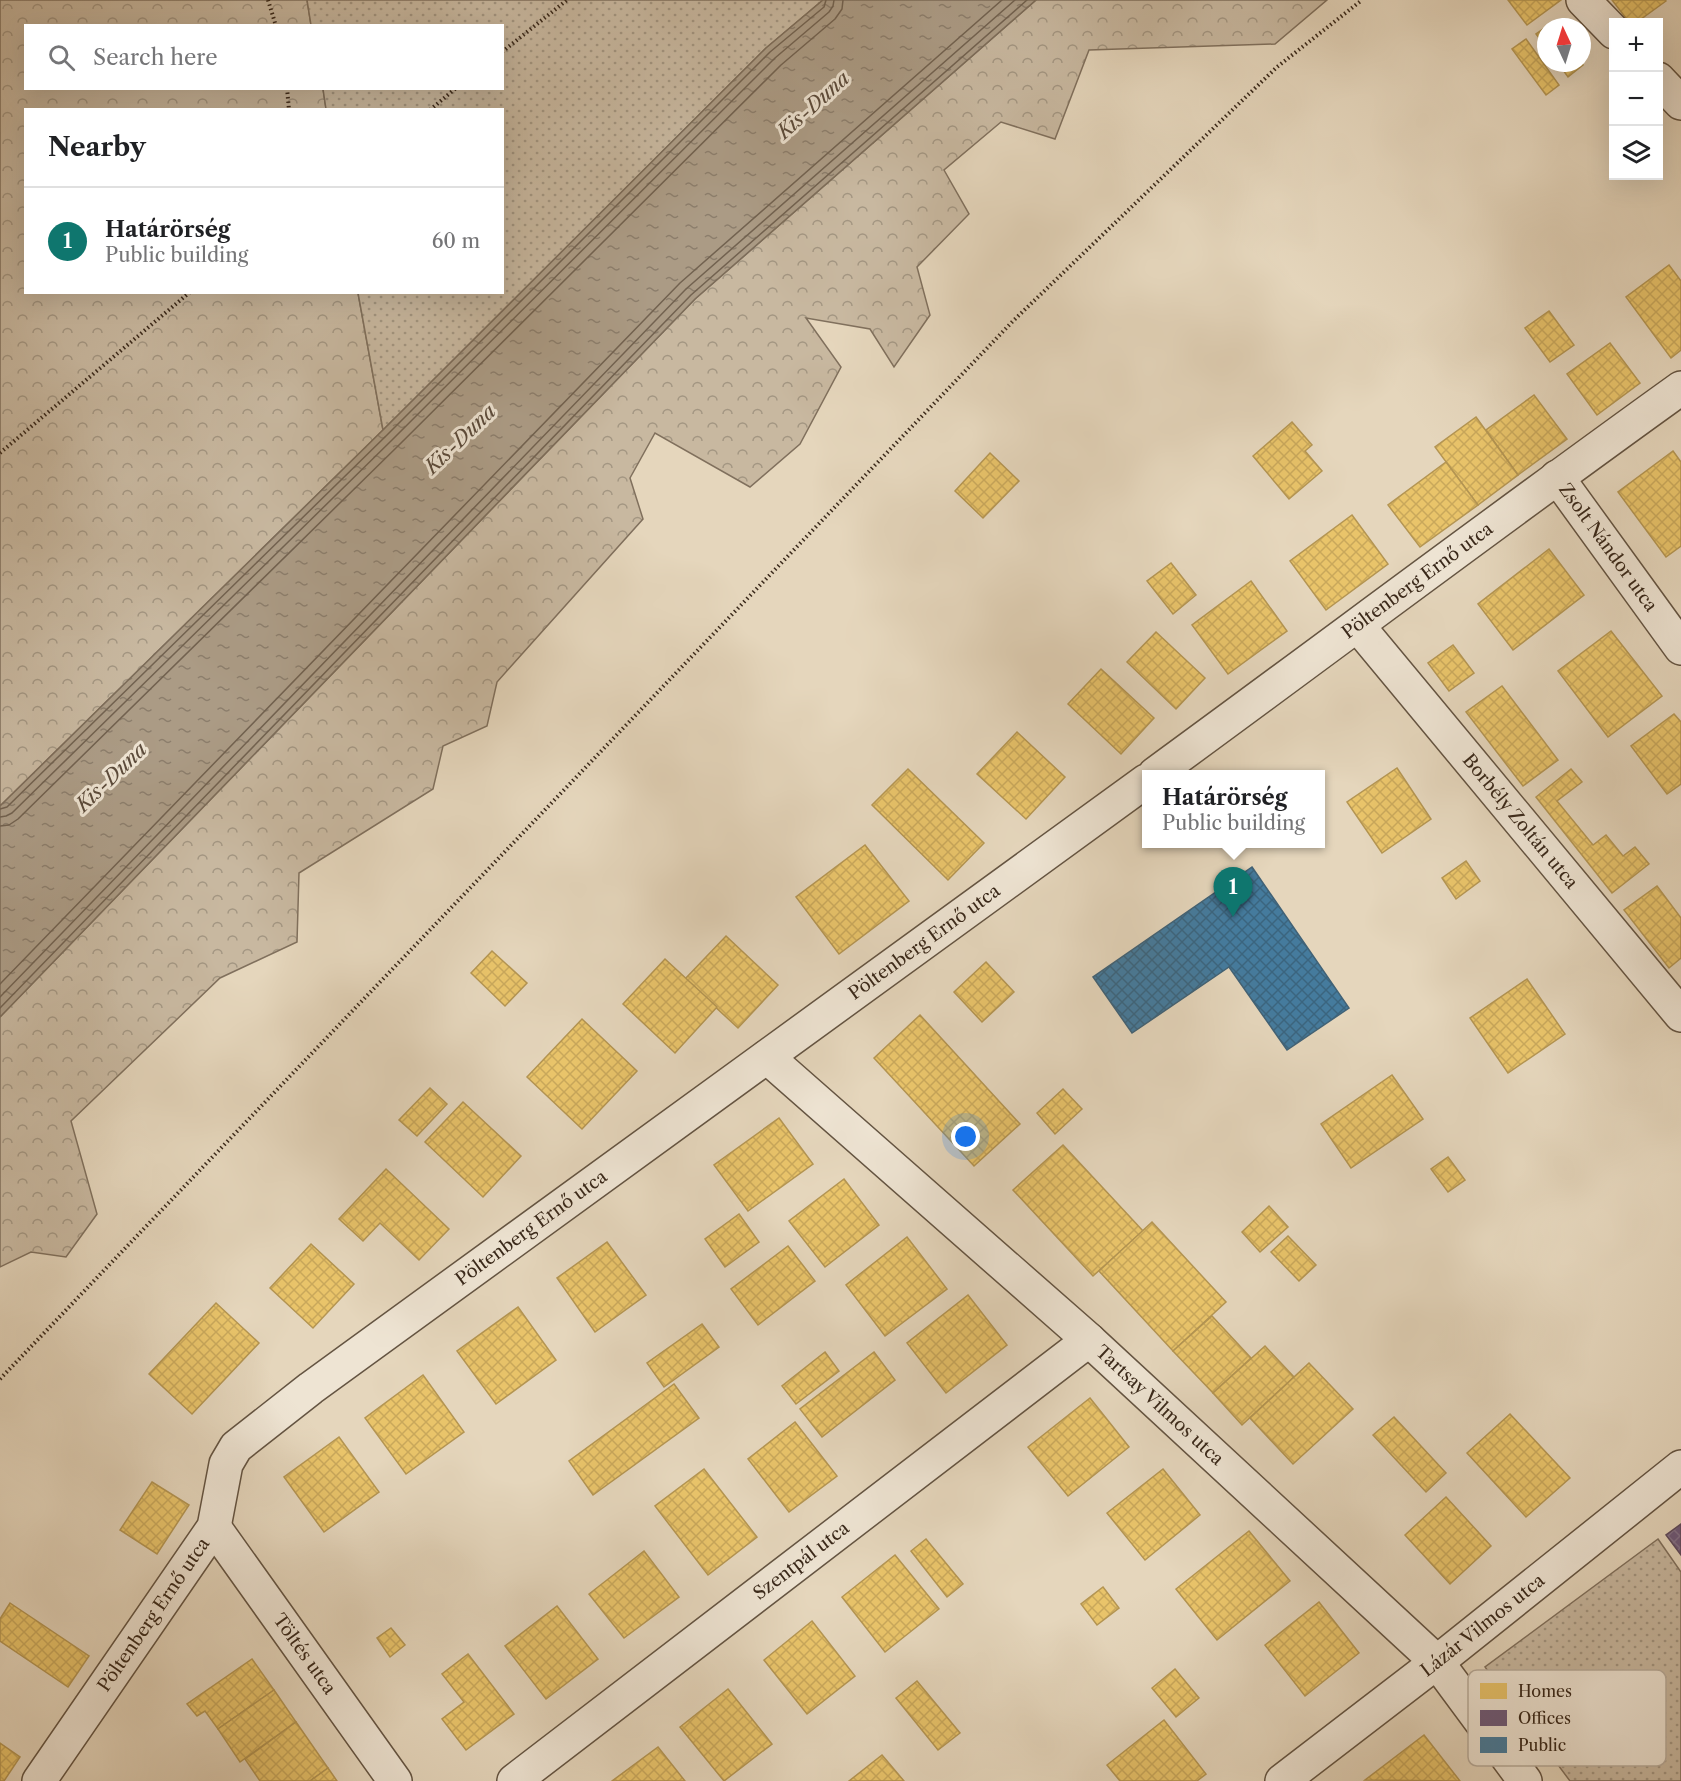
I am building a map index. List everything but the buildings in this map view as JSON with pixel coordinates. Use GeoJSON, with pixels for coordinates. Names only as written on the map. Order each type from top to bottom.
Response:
{"type":"FeatureCollection","features":[{"type":"Feature","properties":{"kind":"street"},"geometry":{"type":"LineString","coordinates":[[1583,0],[1609,27]]}},
{"type":"Feature","properties":{"kind":"street"},"geometry":{"type":"LineString","coordinates":[[1663,83],[1681,103]]}},
{"type":"Feature","properties":{"kind":"street","name":"Pöltenberg Ernő utca"},"geometry":{"type":"LineString","coordinates":[[1160,770],[1681,388]]}},
{"type":"Feature","properties":{"kind":"street","name":"Zsolt Nándor utca"},"geometry":{"type":"LineString","coordinates":[[1557,477],[1681,648]]}},
{"type":"Feature","properties":{"kind":"street","name":"Borbély Zoltán utca"},"geometry":{"type":"LineString","coordinates":[[1358,626],[1681,1015]]}},
{"type":"Feature","properties":{"kind":"street","name":"Pöltenberg Ernő utca"},"geometry":{"type":"LineString","coordinates":[[39,1781],[214,1527],[226,1464],[236,1448],[311,1388],[1142,784]]}},
{"type":"Feature","properties":{"kind":"street","name":"Tartsay Vilmos utca"},"geometry":{"type":"LineString","coordinates":[[767,1057],[1089,1340],[1437,1662],[1468,1704]]}},
{"type":"Feature","properties":{"kind":"street","name":"Szentpál utca"},"geometry":{"type":"LineString","coordinates":[[514,1781],[1089,1340]]}},
{"type":"Feature","properties":{"kind":"street","name":"Lázár Vilmos utca"},"geometry":{"type":"LineString","coordinates":[[1282,1781],[1437,1662],[1681,1467]]}},
{"type":"Feature","properties":{"kind":"street","name":"Töltés utca"},"geometry":{"type":"LineString","coordinates":[[214,1527],[395,1781]]}},
{"type":"Feature","properties":{"kind":"street","name":"Tartsay Vilmos utca"},"geometry":{"type":"LineString","coordinates":[[1514,1766],[1525,1781]]}},
{"type":"Feature","properties":{"kind":"path"},"geometry":{"type":"LineString","coordinates":[[268,0],[275,24]]}},
{"type":"Feature","properties":{"kind":"path"},"geometry":{"type":"LineString","coordinates":[[504,50],[567,0]]}},
{"type":"Feature","properties":{"kind":"path"},"geometry":{"type":"LineString","coordinates":[[0,1379],[1013,321],[1277,68],[1362,0]]}},
{"type":"Feature","properties":{"kind":"path"},"geometry":{"type":"LineString","coordinates":[[287,90],[289,108]]}},
{"type":"Feature","properties":{"kind":"path"},"geometry":{"type":"LineString","coordinates":[[432,108],[454,90]]}},
{"type":"Feature","properties":{"kind":"path"},"geometry":{"type":"LineString","coordinates":[[0,453],[188,294]]}},
{"type":"Feature","properties":{"kind":"green space"},"geometry":{"type":"Polygon","coordinates":[[[0,0],[307,0],[311,24],[24,24],[24,90],[323,90],[326,108],[24,108],[24,294],[358,294],[383,430],[0,806],[0,0]]]}},
{"type":"Feature","properties":{"kind":"green space"},"geometry":{"type":"Polygon","coordinates":[[[307,0],[823,0],[766,48],[383,430],[358,294],[504,294],[504,108],[326,108],[323,90],[504,90],[504,24],[311,24],[307,0]]]}},
{"type":"Feature","properties":{"kind":"green space"},"geometry":{"type":"Polygon","coordinates":[[[1036,0],[1327,0],[1275,44],[1089,50],[1055,139],[1001,122],[944,170],[969,214],[917,267],[930,315],[894,367],[870,329],[806,318],[841,367],[800,444],[750,487],[655,433],[630,478],[643,519],[497,682],[487,726],[443,746],[433,789],[299,873],[297,942],[220,978],[71,1121],[97,1214],[66,1257],[31,1252],[0,1267],[0,1017],[695,299],[1036,0]]]}},
{"type":"Feature","properties":{"kind":"green space"},"geometry":{"type":"Polygon","coordinates":[[[1658,1539],[1681,1572],[1681,1781],[1570,1781],[1559,1766],[1666,1766],[1666,1670],[1487,1670],[1485,1667],[1658,1539]]]}},
{"type":"Feature","properties":{"kind":"water","name":"Kis-Duna"},"geometry":{"type":"Polygon","coordinates":[[[823,0],[1036,0],[695,299],[0,1017],[0,806],[383,430],[766,48],[823,0]]]}},
{"type":"Feature","properties":{"kind":"place","name":"Határörség"},"geometry":{"type":"Point","coordinates":[1233,917]}}]}
